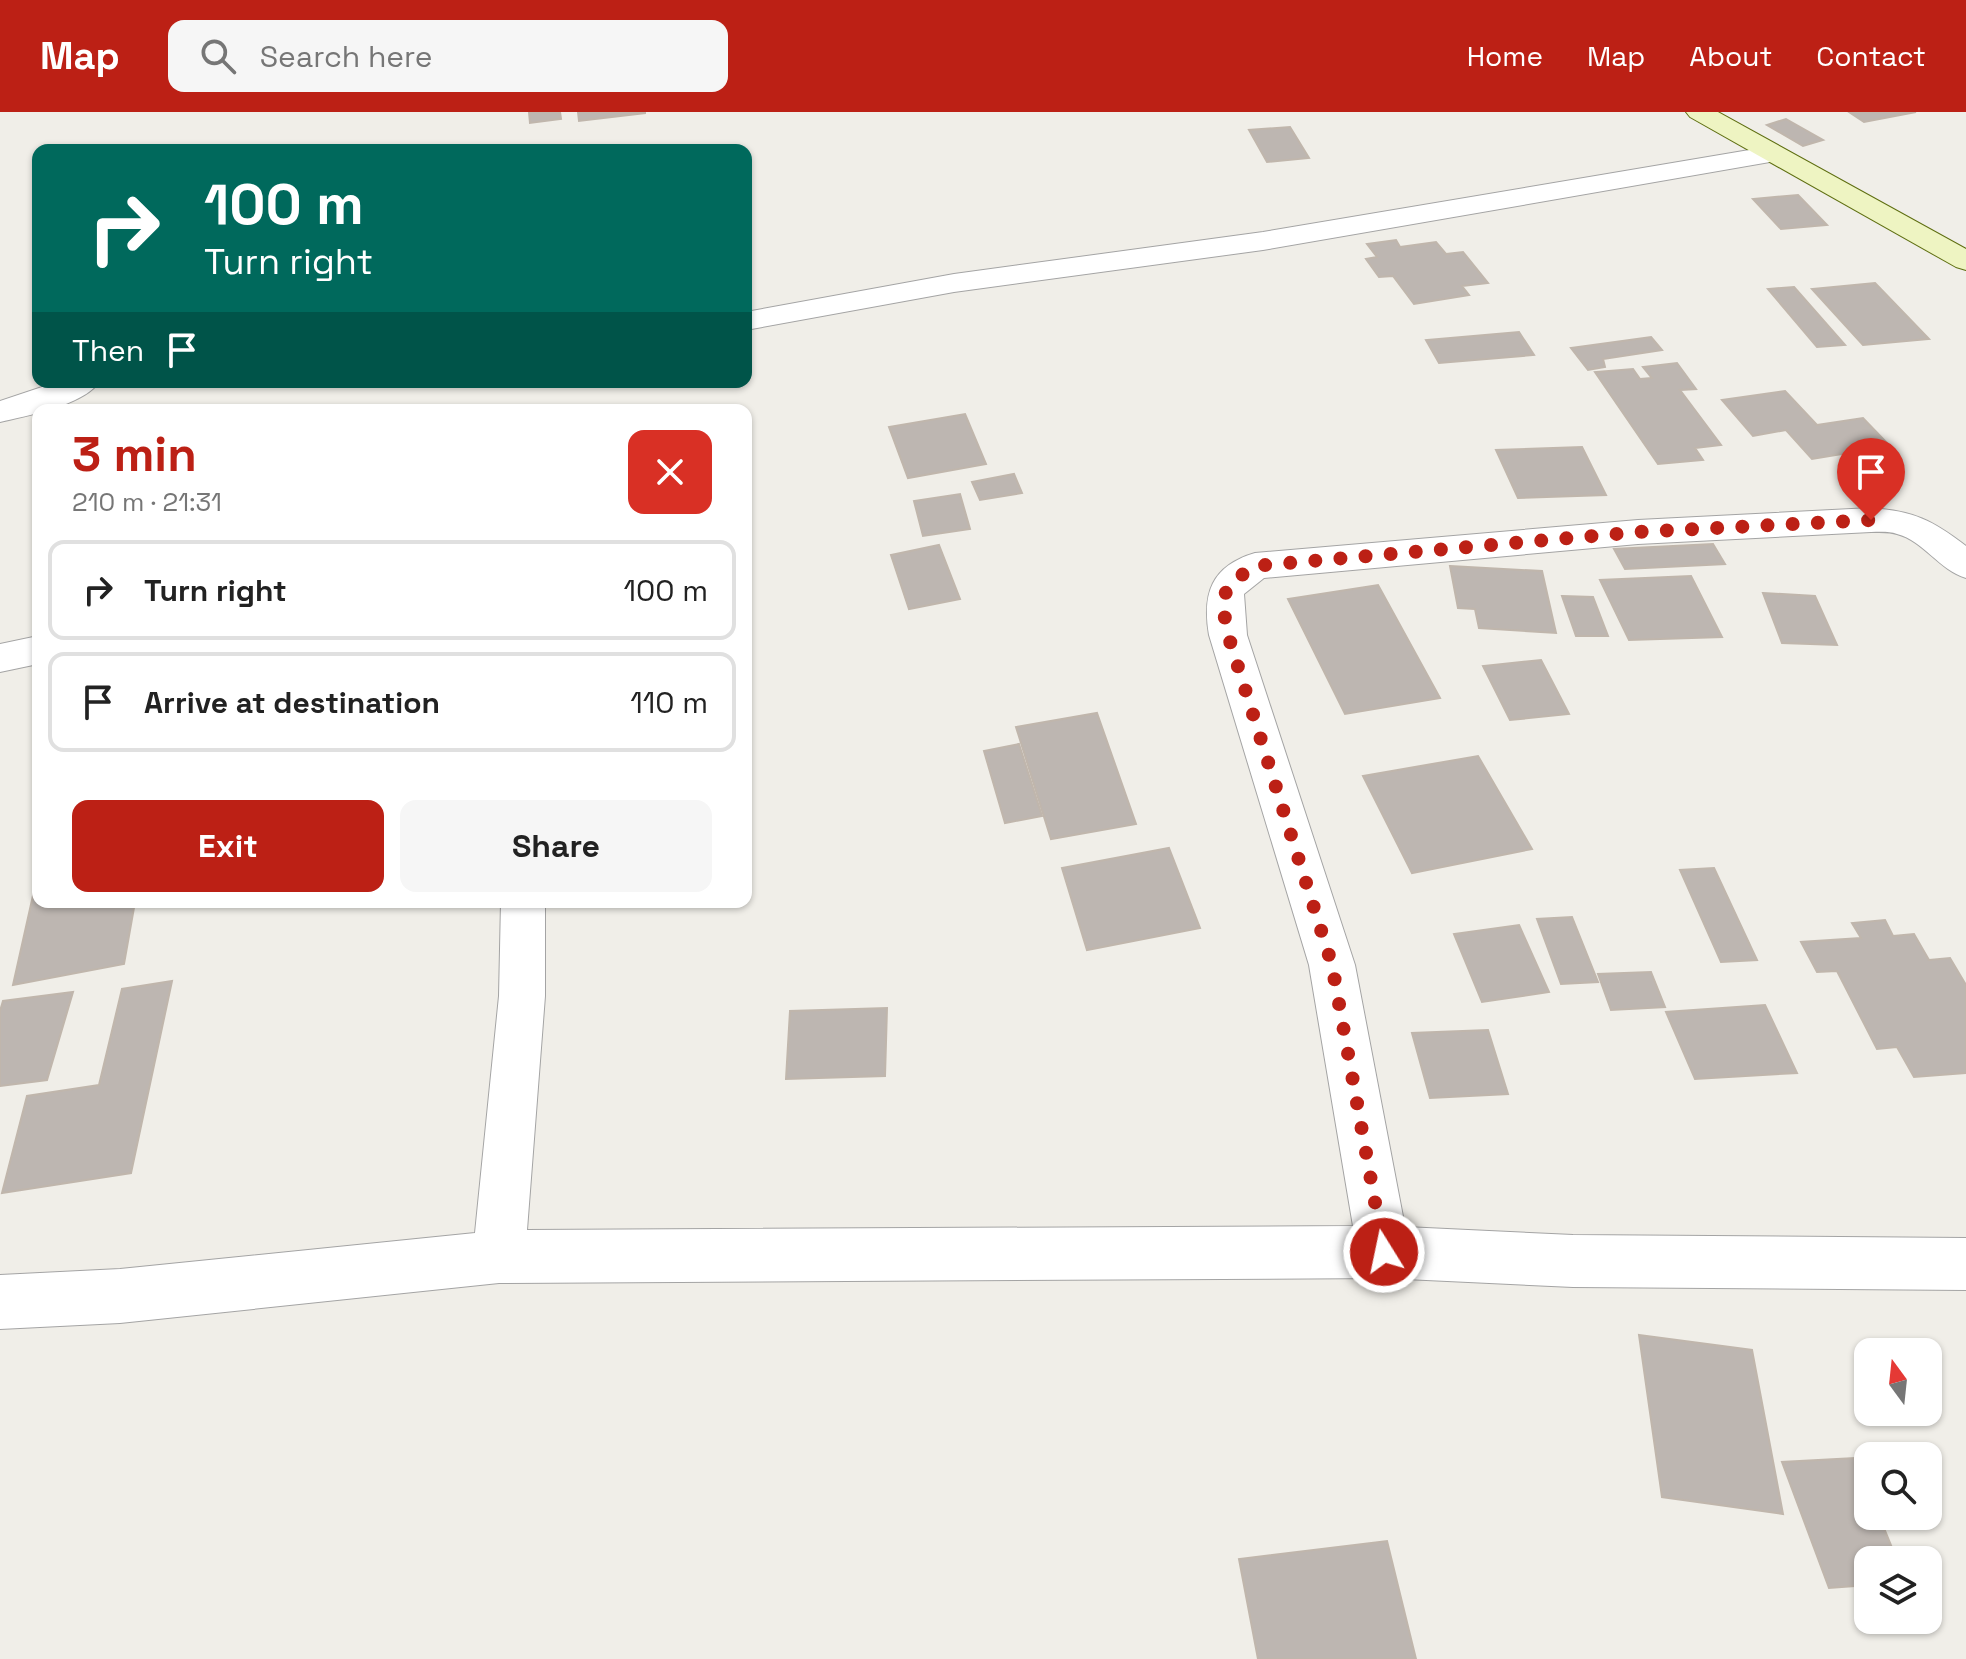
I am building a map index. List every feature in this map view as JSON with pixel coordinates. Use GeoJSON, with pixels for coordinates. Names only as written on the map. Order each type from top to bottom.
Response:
{"type":"FeatureCollection","features":[{"type":"Feature","properties":{"kind":"main road"},"geometry":{"type":"LineString","coordinates":[[1699,112],[1966,261]]}},
{"type":"Feature","properties":{"kind":"street"},"geometry":{"type":"LineString","coordinates":[[752,320],[954,283],[1263,241],[1773,154]]}},
{"type":"Feature","properties":{"kind":"street"},"geometry":{"type":"LineString","coordinates":[[0,412],[52,397],[71,388]]}},
{"type":"Feature","properties":{"kind":"street"},"geometry":{"type":"LineString","coordinates":[[1384,1252],[1332,965],[1228,635],[1222,606],[1229,583],[1255,566],[1638,532],[1871,520],[1903,522],[1928,535],[1966,565]]}},
{"type":"Feature","properties":{"kind":"street"},"geometry":{"type":"LineString","coordinates":[[0,658],[32,651]]}},
{"type":"Feature","properties":{"kind":"street"},"geometry":{"type":"LineString","coordinates":[[499,1257],[522,996],[523,908]]}},
{"type":"Feature","properties":{"kind":"street"},"geometry":{"type":"LineString","coordinates":[[0,1302],[120,1296],[499,1257],[1384,1252],[1573,1261],[1966,1264]]}},
{"type":"Feature","properties":{"kind":"building"},"geometry":{"type":"Polygon","coordinates":[[[529,112],[560,112],[561,119],[530,123],[529,112]]]}},
{"type":"Feature","properties":{"kind":"building"},"geometry":{"type":"Polygon","coordinates":[[[578,112],[645,112],[645,113],[579,121],[578,112]]]}},
{"type":"Feature","properties":{"kind":"building"},"geometry":{"type":"Polygon","coordinates":[[[1849,112],[1916,112],[1864,122],[1849,112]]]}},
{"type":"Feature","properties":{"kind":"building"},"geometry":{"type":"Polygon","coordinates":[[[1786,119],[1823,140],[1803,146],[1767,125],[1786,119]]]}},
{"type":"Feature","properties":{"kind":"building"},"geometry":{"type":"Polygon","coordinates":[[[1290,127],[1309,158],[1267,162],[1249,130],[1290,127]]]}},
{"type":"Feature","properties":{"kind":"building"},"geometry":{"type":"Polygon","coordinates":[[[1798,195],[1827,225],[1781,229],[1753,199],[1798,195]]]}},
{"type":"Feature","properties":{"kind":"building"},"geometry":{"type":"Polygon","coordinates":[[[1396,240],[1400,247],[1436,242],[1446,254],[1463,252],[1488,283],[1462,286],[1469,295],[1414,304],[1393,276],[1379,277],[1366,259],[1377,257],[1367,244],[1396,240]]]}},
{"type":"Feature","properties":{"kind":"building"},"geometry":{"type":"Polygon","coordinates":[[[1875,283],[1929,339],[1863,345],[1812,289],[1875,283]]]}},
{"type":"Feature","properties":{"kind":"building"},"geometry":{"type":"Polygon","coordinates":[[[1794,287],[1845,345],[1817,347],[1768,289],[1794,287]]]}},
{"type":"Feature","properties":{"kind":"building"},"geometry":{"type":"Polygon","coordinates":[[[1519,332],[1534,355],[1439,363],[1426,340],[1519,332]]]}},
{"type":"Feature","properties":{"kind":"building"},"geometry":{"type":"Polygon","coordinates":[[[1651,337],[1662,350],[1603,359],[1605,367],[1588,370],[1571,348],[1651,337]]]}},
{"type":"Feature","properties":{"kind":"building"},"geometry":{"type":"Polygon","coordinates":[[[1677,363],[1696,389],[1680,390],[1721,445],[1695,448],[1703,460],[1658,464],[1595,372],[1633,369],[1640,379],[1652,378],[1643,367],[1677,363]]]}},
{"type":"Feature","properties":{"kind":"building"},"geometry":{"type":"Polygon","coordinates":[[[1785,391],[1817,425],[1863,418],[1890,446],[1812,459],[1786,430],[1753,436],[1722,400],[1785,391]]]}},
{"type":"Feature","properties":{"kind":"building"},"geometry":{"type":"Polygon","coordinates":[[[965,414],[986,464],[908,478],[889,427],[965,414]]]}},
{"type":"Feature","properties":{"kind":"building"},"geometry":{"type":"Polygon","coordinates":[[[1582,447],[1606,495],[1518,498],[1496,450],[1582,447]]]}},
{"type":"Feature","properties":{"kind":"building"},"geometry":{"type":"Polygon","coordinates":[[[1014,474],[1022,493],[980,500],[972,482],[1014,474]]]}},
{"type":"Feature","properties":{"kind":"building"},"geometry":{"type":"Polygon","coordinates":[[[960,494],[970,529],[923,536],[914,501],[960,494]]]}},
{"type":"Feature","properties":{"kind":"building"},"geometry":{"type":"Polygon","coordinates":[[[1713,544],[1725,564],[1625,569],[1614,549],[1713,544]]]}},
{"type":"Feature","properties":{"kind":"building"},"geometry":{"type":"Polygon","coordinates":[[[939,545],[960,599],[909,609],[891,555],[939,545]]]}},
{"type":"Feature","properties":{"kind":"building"},"geometry":{"type":"Polygon","coordinates":[[[1450,566],[1542,571],[1556,633],[1479,628],[1475,609],[1458,608],[1450,566]]]}},
{"type":"Feature","properties":{"kind":"building"},"geometry":{"type":"Polygon","coordinates":[[[1691,576],[1722,637],[1629,640],[1600,580],[1691,576]]]}},
{"type":"Feature","properties":{"kind":"building"},"geometry":{"type":"Polygon","coordinates":[[[1378,585],[1440,698],[1345,714],[1288,599],[1378,585]]]}},
{"type":"Feature","properties":{"kind":"building"},"geometry":{"type":"Polygon","coordinates":[[[1763,593],[1815,596],[1837,645],[1782,643],[1763,593]]]}},
{"type":"Feature","properties":{"kind":"building"},"geometry":{"type":"Polygon","coordinates":[[[1562,596],[1593,597],[1608,636],[1576,636],[1562,596]]]}},
{"type":"Feature","properties":{"kind":"building"},"geometry":{"type":"Polygon","coordinates":[[[1541,660],[1569,714],[1510,720],[1483,666],[1541,660]]]}},
{"type":"Feature","properties":{"kind":"building"},"geometry":{"type":"Polygon","coordinates":[[[1097,713],[1136,824],[1051,839],[1016,727],[1097,713]]]}},
{"type":"Feature","properties":{"kind":"building"},"geometry":{"type":"Polygon","coordinates":[[[1019,744],[1042,816],[1005,823],[984,751],[1019,744]]]}},
{"type":"Feature","properties":{"kind":"building"},"geometry":{"type":"Polygon","coordinates":[[[1478,756],[1532,849],[1412,873],[1363,776],[1478,756]]]}},
{"type":"Feature","properties":{"kind":"building"},"geometry":{"type":"Polygon","coordinates":[[[1169,848],[1200,928],[1087,950],[1062,868],[1169,848]]]}},
{"type":"Feature","properties":{"kind":"building"},"geometry":{"type":"Polygon","coordinates":[[[1714,868],[1757,960],[1721,962],[1680,870],[1714,868]]]}},
{"type":"Feature","properties":{"kind":"building"},"geometry":{"type":"Polygon","coordinates":[[[32,900],[32,908],[134,908],[124,964],[13,985],[32,900]]]}},
{"type":"Feature","properties":{"kind":"building"},"geometry":{"type":"Polygon","coordinates":[[[1572,917],[1598,982],[1561,984],[1537,919],[1572,917]]]}},
{"type":"Feature","properties":{"kind":"building"},"geometry":{"type":"Polygon","coordinates":[[[1885,920],[1893,936],[1914,934],[1929,960],[1950,958],[1966,985],[1966,1073],[1914,1077],[1897,1047],[1877,1049],[1837,971],[1817,972],[1801,942],[1861,938],[1852,923],[1885,920]]]}},
{"type":"Feature","properties":{"kind":"building"},"geometry":{"type":"Polygon","coordinates":[[[1519,925],[1549,992],[1482,1002],[1454,934],[1519,925]]]}},
{"type":"Feature","properties":{"kind":"building"},"geometry":{"type":"Polygon","coordinates":[[[1651,972],[1665,1007],[1611,1010],[1598,974],[1651,972]]]}},
{"type":"Feature","properties":{"kind":"building"},"geometry":{"type":"Polygon","coordinates":[[[172,981],[131,1173],[2,1193],[27,1096],[99,1085],[122,989],[172,981]]]}},
{"type":"Feature","properties":{"kind":"building"},"geometry":{"type":"Polygon","coordinates":[[[73,992],[47,1080],[0,1086],[0,1011],[3,1001],[73,992]]]}},
{"type":"Feature","properties":{"kind":"building"},"geometry":{"type":"Polygon","coordinates":[[[1765,1005],[1797,1073],[1695,1079],[1666,1012],[1765,1005]]]}},
{"type":"Feature","properties":{"kind":"building"},"geometry":{"type":"Polygon","coordinates":[[[887,1008],[885,1076],[786,1079],[790,1011],[887,1008]]]}},
{"type":"Feature","properties":{"kind":"building"},"geometry":{"type":"Polygon","coordinates":[[[1488,1030],[1508,1094],[1430,1098],[1412,1033],[1488,1030]]]}},
{"type":"Feature","properties":{"kind":"building"},"geometry":{"type":"Polygon","coordinates":[[[1639,1335],[1752,1350],[1783,1514],[1662,1497],[1639,1335]]]}},
{"type":"Feature","properties":{"kind":"building"},"geometry":{"type":"Polygon","coordinates":[[[1854,1458],[1854,1530],[1885,1530],[1891,1546],[1854,1546],[1854,1586],[1829,1588],[1782,1462],[1854,1458]]]}},
{"type":"Feature","properties":{"kind":"building"},"geometry":{"type":"Polygon","coordinates":[[[1387,1541],[1416,1659],[1258,1659],[1239,1559],[1387,1541]]]}},
{"type":"Feature","properties":{"kind":"route"},"geometry":{"type":"LineString","coordinates":[[1384,1252],[1332,965],[1228,635],[1222,606],[1229,583],[1255,566],[1638,532],[1871,520]]}}]}
